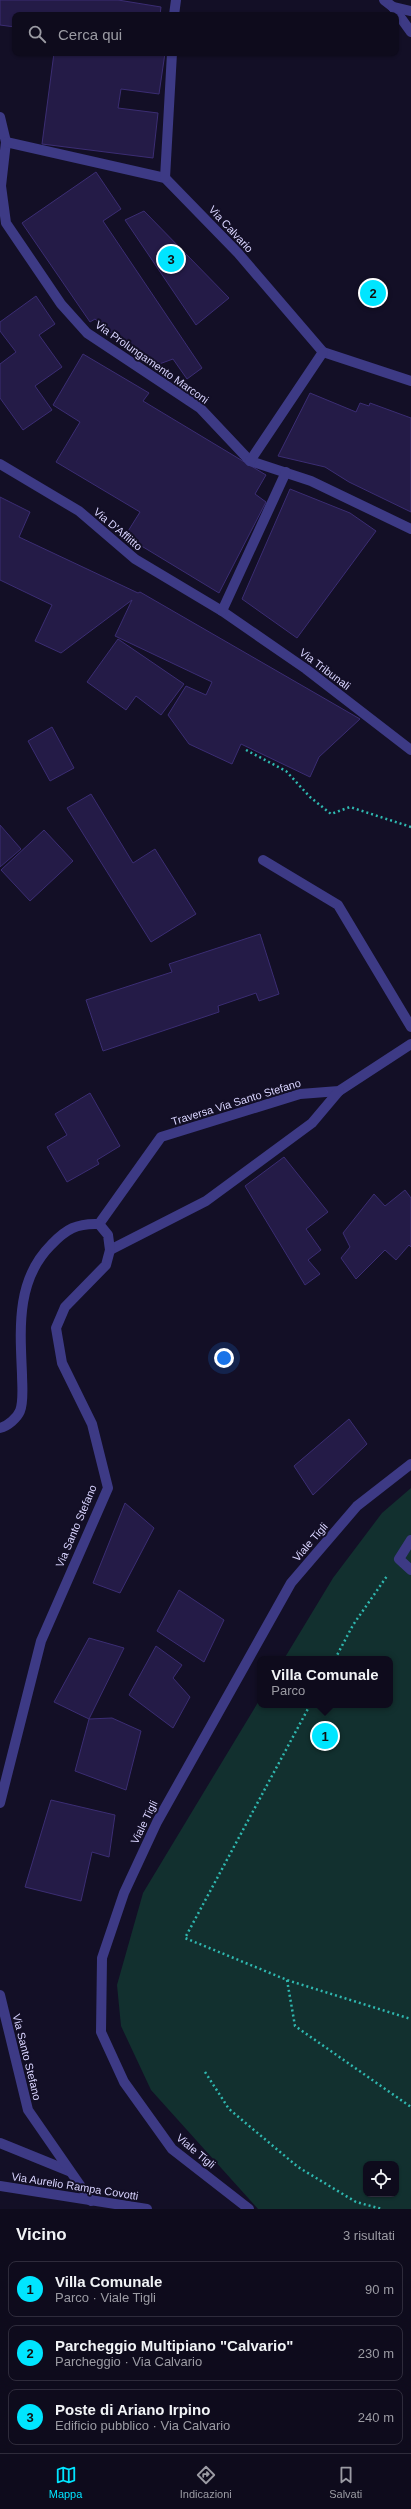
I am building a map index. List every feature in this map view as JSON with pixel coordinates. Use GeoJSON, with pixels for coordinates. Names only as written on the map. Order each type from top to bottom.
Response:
{"type":"FeatureCollection","features":[{"type":"Feature","properties":{"kind":"street"},"geometry":{"type":"LineString","coordinates":[[174,12],[176,0]]}},
{"type":"Feature","properties":{"kind":"street"},"geometry":{"type":"LineString","coordinates":[[384,0],[397,12]]}},
{"type":"Feature","properties":{"kind":"street"},"geometry":{"type":"LineString","coordinates":[[393,7],[411,11]]}},
{"type":"Feature","properties":{"kind":"street"},"geometry":{"type":"LineString","coordinates":[[399,15],[411,32]]}},
{"type":"Feature","properties":{"kind":"street"},"geometry":{"type":"LineString","coordinates":[[0,117],[6,142],[165,178],[172,56]]}},
{"type":"Feature","properties":{"kind":"street","name":"Via Prolungamento Marconi"},"geometry":{"type":"LineString","coordinates":[[6,142],[0,186],[6,223],[61,304],[87,333],[200,408],[250,461],[311,481],[411,529]]}},
{"type":"Feature","properties":{"kind":"street","name":"Via Calvario"},"geometry":{"type":"LineString","coordinates":[[165,178],[238,253],[323,352]]}},
{"type":"Feature","properties":{"kind":"street"},"geometry":{"type":"LineString","coordinates":[[250,461],[323,352],[411,381]]}},
{"type":"Feature","properties":{"kind":"street","name":"Via D'Afflitto"},"geometry":{"type":"LineString","coordinates":[[0,464],[79,512],[135,559],[222,611]]}},
{"type":"Feature","properties":{"kind":"street"},"geometry":{"type":"LineString","coordinates":[[222,611],[286,472]]}},
{"type":"Feature","properties":{"kind":"street","name":"Via Tribunali"},"geometry":{"type":"LineString","coordinates":[[222,611],[306,669],[411,750]]}},
{"type":"Feature","properties":{"kind":"street"},"geometry":{"type":"LineString","coordinates":[[263,860],[338,905],[411,1027]]}},
{"type":"Feature","properties":{"kind":"street","name":"Traversa Via Santo Stefano"},"geometry":{"type":"LineString","coordinates":[[99,1224],[161,1137],[300,1094],[339,1091],[411,1044]]}},
{"type":"Feature","properties":{"kind":"street"},"geometry":{"type":"LineString","coordinates":[[0,1428],[7,1426],[20,1411],[22,1391],[19,1324],[23,1296],[39,1256],[61,1234],[83,1223],[99,1224],[108,1235],[110,1250],[206,1201],[312,1123],[339,1091]]}},
{"type":"Feature","properties":{"kind":"street","name":"Via Santo Stefano"},"geometry":{"type":"LineString","coordinates":[[0,1803],[41,1641],[108,1488],[92,1424],[62,1363],[56,1328],[65,1307],[106,1265],[110,1250]]}},
{"type":"Feature","properties":{"kind":"street","name":"Viale Tigli"},"geometry":{"type":"LineString","coordinates":[[249,2209],[172,2149],[124,2082],[101,2032],[102,1958],[124,1893],[157,1822],[291,1583],[357,1506],[411,1464]]}},
{"type":"Feature","properties":{"kind":"street"},"geometry":{"type":"LineString","coordinates":[[411,1540],[399,1559],[411,1570]]}},
{"type":"Feature","properties":{"kind":"street","name":"Via Santo Stefano"},"geometry":{"type":"LineString","coordinates":[[0,1995],[28,2110],[91,2201]]}},
{"type":"Feature","properties":{"kind":"street"},"geometry":{"type":"LineString","coordinates":[[0,2143],[69,2171]]}},
{"type":"Feature","properties":{"kind":"street","name":"Via Aurelio Rampa Covotti"},"geometry":{"type":"LineString","coordinates":[[0,2186],[146,2209]]}},
{"type":"Feature","properties":{"kind":"path"},"geometry":{"type":"LineString","coordinates":[[246,750],[286,771],[310,797],[331,814],[350,807],[411,828]]}},
{"type":"Feature","properties":{"kind":"path"},"geometry":{"type":"LineString","coordinates":[[337,1656],[353,1624],[399,1559]]}},
{"type":"Feature","properties":{"kind":"path"},"geometry":{"type":"LineString","coordinates":[[308,1708],[185,1938],[287,1980],[411,2020]]}},
{"type":"Feature","properties":{"kind":"path"},"geometry":{"type":"LineString","coordinates":[[287,1980],[295,2026],[411,2107]]}},
{"type":"Feature","properties":{"kind":"path"},"geometry":{"type":"LineString","coordinates":[[205,2072],[229,2109],[298,2167],[356,2202],[382,2209]]}},
{"type":"Feature","properties":{"kind":"green space"},"geometry":{"type":"Polygon","coordinates":[[[411,1488],[411,2209],[258,2209],[151,2090],[121,2026],[117,1985],[143,1893],[257,1704],[257,1708],[393,1708],[393,1656],[286,1656],[333,1578],[382,1513],[411,1488]]]}},
{"type":"Feature","properties":{"kind":"building"},"geometry":{"type":"Polygon","coordinates":[[[0,0],[118,0],[161,7],[160,12],[12,12],[12,27],[0,25],[0,0]]]}},
{"type":"Feature","properties":{"kind":"building"},"geometry":{"type":"Polygon","coordinates":[[[54,56],[165,56],[159,94],[121,89],[118,108],[158,113],[153,158],[42,144],[54,56]]]}},
{"type":"Feature","properties":{"kind":"building"},"geometry":{"type":"Polygon","coordinates":[[[96,172],[121,209],[103,221],[202,368],[187,379],[173,359],[151,367],[95,319],[90,322],[22,223],[96,172]]]}},
{"type":"Feature","properties":{"kind":"building"},"geometry":{"type":"Polygon","coordinates":[[[144,211],[229,298],[196,325],[125,220],[144,211]]]}},
{"type":"Feature","properties":{"kind":"building"},"geometry":{"type":"Polygon","coordinates":[[[36,296],[55,324],[39,335],[62,367],[35,386],[52,410],[23,430],[0,398],[0,364],[16,352],[0,331],[0,322],[36,296]]]}},
{"type":"Feature","properties":{"kind":"building"},"geometry":{"type":"Polygon","coordinates":[[[83,354],[149,393],[143,401],[266,475],[255,494],[266,502],[219,593],[125,536],[140,512],[56,462],[80,422],[53,405],[83,354]]]}},
{"type":"Feature","properties":{"kind":"building"},"geometry":{"type":"Polygon","coordinates":[[[310,393],[356,412],[360,403],[369,406],[370,403],[411,418],[411,512],[349,482],[325,467],[278,456],[310,393]]]}},
{"type":"Feature","properties":{"kind":"building"},"geometry":{"type":"Polygon","coordinates":[[[290,489],[350,513],[376,531],[297,638],[242,599],[290,489]]]}},
{"type":"Feature","properties":{"kind":"building"},"geometry":{"type":"Polygon","coordinates":[[[0,497],[30,512],[19,537],[138,593],[140,592],[360,719],[319,757],[310,777],[241,744],[232,764],[189,744],[168,715],[186,686],[206,695],[212,682],[115,636],[132,600],[61,653],[35,641],[52,605],[0,580],[0,497]]]}},
{"type":"Feature","properties":{"kind":"building"},"geometry":{"type":"Polygon","coordinates":[[[118,639],[184,684],[161,715],[136,696],[126,710],[87,682],[118,639]]]}},
{"type":"Feature","properties":{"kind":"building"},"geometry":{"type":"Polygon","coordinates":[[[52,727],[74,768],[50,781],[28,741],[52,727]]]}},
{"type":"Feature","properties":{"kind":"building"},"geometry":{"type":"Polygon","coordinates":[[[91,794],[133,863],[155,849],[196,914],[151,942],[67,808],[91,794]]]}},
{"type":"Feature","properties":{"kind":"building"},"geometry":{"type":"Polygon","coordinates":[[[0,825],[21,849],[0,867],[0,825]]]}},
{"type":"Feature","properties":{"kind":"building"},"geometry":{"type":"Polygon","coordinates":[[[44,830],[73,861],[30,901],[1,870],[44,830]]]}},
{"type":"Feature","properties":{"kind":"building"},"geometry":{"type":"Polygon","coordinates":[[[260,934],[279,994],[259,1001],[256,993],[218,1006],[219,1012],[103,1051],[86,1000],[172,972],[169,964],[260,934]]]}},
{"type":"Feature","properties":{"kind":"building"},"geometry":{"type":"Polygon","coordinates":[[[90,1093],[120,1146],[97,1160],[99,1164],[67,1182],[47,1147],[67,1135],[55,1114],[90,1093]]]}},
{"type":"Feature","properties":{"kind":"building"},"geometry":{"type":"Polygon","coordinates":[[[284,1157],[328,1212],[306,1229],[321,1250],[308,1260],[320,1274],[305,1285],[245,1186],[284,1157]]]}},
{"type":"Feature","properties":{"kind":"building"},"geometry":{"type":"Polygon","coordinates":[[[405,1190],[411,1198],[411,1247],[409,1245],[396,1260],[385,1250],[356,1279],[341,1258],[350,1247],[343,1233],[374,1194],[385,1206],[405,1190]]]}},
{"type":"Feature","properties":{"kind":"building"},"geometry":{"type":"Polygon","coordinates":[[[349,1419],[367,1444],[313,1495],[294,1466],[349,1419]]]}},
{"type":"Feature","properties":{"kind":"building"},"geometry":{"type":"Polygon","coordinates":[[[125,1503],[154,1528],[120,1593],[93,1583],[125,1503]]]}},
{"type":"Feature","properties":{"kind":"building"},"geometry":{"type":"Polygon","coordinates":[[[179,1590],[224,1620],[204,1662],[157,1631],[179,1590]]]}},
{"type":"Feature","properties":{"kind":"building"},"geometry":{"type":"Polygon","coordinates":[[[89,1638],[124,1648],[89,1719],[54,1702],[89,1638]]]}},
{"type":"Feature","properties":{"kind":"building"},"geometry":{"type":"Polygon","coordinates":[[[156,1646],[182,1665],[173,1678],[190,1697],[173,1728],[129,1695],[156,1646]]]}},
{"type":"Feature","properties":{"kind":"building"},"geometry":{"type":"Polygon","coordinates":[[[112,1718],[141,1731],[126,1790],[75,1771],[89,1719],[112,1718]]]}},
{"type":"Feature","properties":{"kind":"building"},"geometry":{"type":"Polygon","coordinates":[[[51,1800],[115,1815],[109,1857],[92,1852],[81,1901],[25,1887],[51,1800]]]}},
{"type":"Feature","properties":{"kind":"place","name":"Poste di Ariano Irpino"},"geometry":{"type":"Point","coordinates":[171,259]}},
{"type":"Feature","properties":{"kind":"place","name":"Parcheggio Multipiano \"Calvario\""},"geometry":{"type":"Point","coordinates":[373,293]}},
{"type":"Feature","properties":{"kind":"place","name":"Villa Comunale"},"geometry":{"type":"Point","coordinates":[325,1736]}}]}
